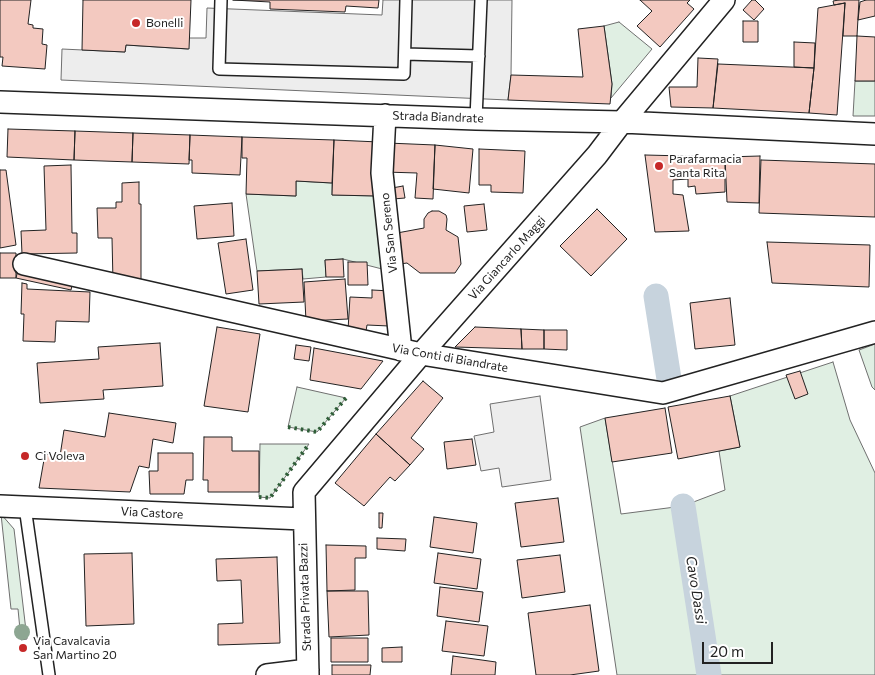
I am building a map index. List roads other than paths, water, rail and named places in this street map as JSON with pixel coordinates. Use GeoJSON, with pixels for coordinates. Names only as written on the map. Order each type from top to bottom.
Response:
{"type":"FeatureCollection","features":[{"type":"Feature","properties":{"kind":"street","name":"Via Giancarlo Maggi"},"geometry":{"type":"LineString","coordinates":[[303,519],[304,492],[411,352],[597,155],[622,122],[724,0]]}},
{"type":"Feature","properties":{"kind":"street","name":"Strada Biandrate"},"geometry":{"type":"LineString","coordinates":[[0,102],[476,119],[622,122],[875,134]]}},
{"type":"Feature","properties":{"kind":"street","name":"Via San Sereno"},"geometry":{"type":"LineString","coordinates":[[385,115],[382,173],[411,352]]}},
{"type":"Feature","properties":{"kind":"street","name":"Via Conti di Biandrate"},"geometry":{"type":"LineString","coordinates":[[24,264],[411,352],[663,393],[875,332]]}},
{"type":"Feature","properties":{"kind":"street","name":"Via Castore"},"geometry":{"type":"LineString","coordinates":[[0,506],[303,519]]}},
{"type":"Feature","properties":{"kind":"street","name":"Strada Privata Bazzi"},"geometry":{"type":"LineString","coordinates":[[303,519],[308,672]]}},
{"type":"Feature","properties":{"kind":"street"},"geometry":{"type":"LineString","coordinates":[[267,675],[308,672]]}},
{"type":"Feature","properties":{"kind":"lane"},"geometry":{"type":"LineString","coordinates":[[222,0],[219,69],[404,74],[406,0]]}},
{"type":"Feature","properties":{"kind":"lane"},"geometry":{"type":"LineString","coordinates":[[476,119],[481,0]]}},
{"type":"Feature","properties":{"kind":"lane"},"geometry":{"type":"LineString","coordinates":[[405,54],[479,56]]}},
{"type":"Feature","properties":{"kind":"lane"},"geometry":{"type":"LineString","coordinates":[[25,508],[49,675]]}},
{"type":"Feature","properties":{"kind":"waterway","name":"Cavo Dassi"},"geometry":{"type":"LineString","coordinates":[[656,296],[669,379]]}},
{"type":"Feature","properties":{"kind":"waterway","name":"Cavo Dassi"},"geometry":{"type":"LineString","coordinates":[[683,506],[709,675]]}},
{"type":"Feature","properties":{"kind":"place","name":"Bonelli"},"geometry":{"type":"Point","coordinates":[136,23]}},
{"type":"Feature","properties":{"kind":"place","name":"Parafarmacia Santa Rita"},"geometry":{"type":"Point","coordinates":[659,166]}},
{"type":"Feature","properties":{"kind":"place","name":"Ci Voleva"},"geometry":{"type":"Point","coordinates":[25,456]}},
{"type":"Feature","properties":{"kind":"place","name":"Via Cavalcavia San Martino 20"},"geometry":{"type":"Point","coordinates":[23,648]}}]}
